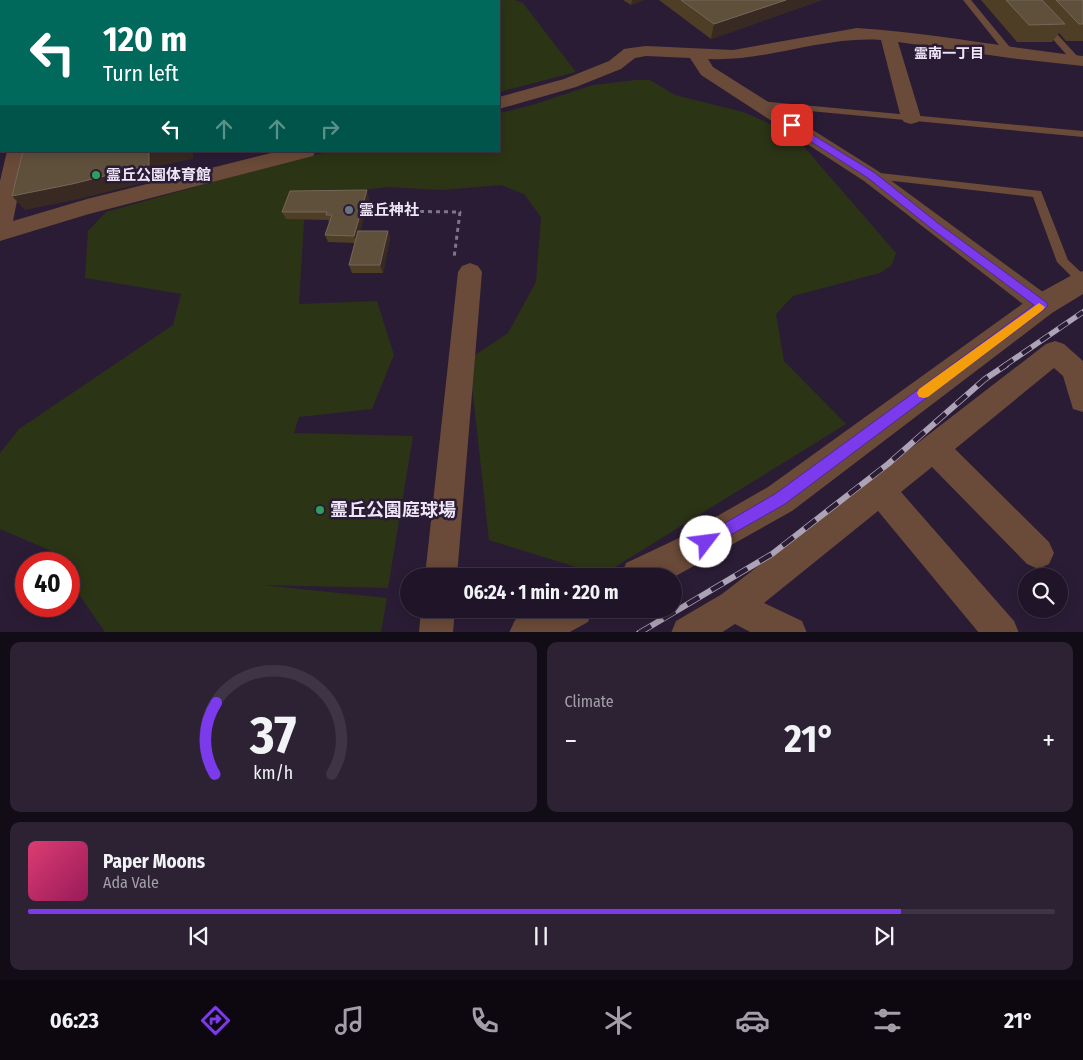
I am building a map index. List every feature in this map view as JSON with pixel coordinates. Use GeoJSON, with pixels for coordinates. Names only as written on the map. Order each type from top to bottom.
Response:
{"type":"FeatureCollection","features":[{"type":"Feature","properties":{"kind":"street"},"geometry":{"type":"LineString","coordinates":[[500,103],[570,83],[615,65],[630,53],[646,51],[733,56],[857,33],[888,35],[1080,61]]}},
{"type":"Feature","properties":{"kind":"street"},"geometry":{"type":"LineString","coordinates":[[888,35],[911,118]]}},
{"type":"Feature","properties":{"kind":"street"},"geometry":{"type":"LineString","coordinates":[[696,54],[707,72],[871,176],[1042,305]]}},
{"type":"Feature","properties":{"kind":"street"},"geometry":{"type":"LineString","coordinates":[[0,229],[17,152]]}},
{"type":"Feature","properties":{"kind":"street"},"geometry":{"type":"LineString","coordinates":[[0,233],[88,207],[302,152]]}},
{"type":"Feature","properties":{"kind":"street"},"geometry":{"type":"LineString","coordinates":[[442,568],[462,266]]}},
{"type":"Feature","properties":{"kind":"street"},"geometry":{"type":"LineString","coordinates":[[656,568],[780,499],[1042,305],[1083,282]]}},
{"type":"Feature","properties":{"kind":"street"},"geometry":{"type":"LineString","coordinates":[[688,632],[734,606],[1055,352],[1075,370],[1083,400]]}},
{"type":"Feature","properties":{"kind":"street"},"geometry":{"type":"LineString","coordinates":[[934,448],[1038,553]]}},
{"type":"Feature","properties":{"kind":"street"},"geometry":{"type":"LineString","coordinates":[[880,490],[991,626]]}},
{"type":"Feature","properties":{"kind":"street"},"geometry":{"type":"LineString","coordinates":[[734,606],[790,632]]}},
{"type":"Feature","properties":{"kind":"street"},"geometry":{"type":"LineString","coordinates":[[436,632],[437,618]]}},
{"type":"Feature","properties":{"kind":"street"},"geometry":{"type":"LineString","coordinates":[[528,632],[557,618]]}},
{"type":"Feature","properties":{"kind":"lane"},"geometry":{"type":"LineString","coordinates":[[968,0],[1010,53]]}},
{"type":"Feature","properties":{"kind":"lane"},"geometry":{"type":"LineString","coordinates":[[1022,0],[1080,61]]}},
{"type":"Feature","properties":{"kind":"lane"},"geometry":{"type":"LineString","coordinates":[[760,104],[1083,134]]}},
{"type":"Feature","properties":{"kind":"lane"},"geometry":{"type":"LineString","coordinates":[[871,176],[1037,194],[1064,262],[1083,282]]}},
{"type":"Feature","properties":{"kind":"path"},"geometry":{"type":"LineString","coordinates":[[380,211],[460,212],[462,266]]}},
{"type":"Feature","properties":{"kind":"green space"},"geometry":{"type":"Polygon","coordinates":[[[500,0],[515,0],[523,3],[576,72],[500,92],[500,0]]]}},
{"type":"Feature","properties":{"kind":"green space"},"geometry":{"type":"Polygon","coordinates":[[[650,80],[675,95],[743,112],[792,133],[896,253],[892,265],[880,273],[793,296],[776,314],[784,361],[846,424],[613,568],[579,568],[489,540],[469,359],[508,333],[536,282],[541,217],[524,194],[501,185],[442,190],[388,187],[315,196],[305,205],[299,304],[377,301],[394,355],[372,409],[299,417],[294,433],[413,436],[388,588],[262,585],[387,598],[381,632],[105,632],[80,596],[80,552],[50,552],[0,529],[0,453],[19,429],[173,325],[181,294],[85,278],[88,231],[106,212],[287,161],[328,152],[500,152],[500,113],[529,106],[593,85],[650,80]]]}},
{"type":"Feature","properties":{"kind":"building"},"geometry":{"type":"Polygon","coordinates":[[[681,0],[786,0],[714,24],[681,0]]]}},
{"type":"Feature","properties":{"kind":"building"},"geometry":{"type":"Polygon","coordinates":[[[1006,0],[1042,0],[1065,24],[1029,25],[1006,0]]]}},
{"type":"Feature","properties":{"kind":"building"},"geometry":{"type":"Polygon","coordinates":[[[1056,0],[1083,0],[1083,24],[1079,24],[1056,0]]]}},
{"type":"Feature","properties":{"kind":"building"},"geometry":{"type":"Polygon","coordinates":[[[23,152],[149,152],[149,165],[72,184],[12,196],[23,152]]]}},
{"type":"Feature","properties":{"kind":"building"},"geometry":{"type":"Polygon","coordinates":[[[367,190],[354,236],[325,235],[332,215],[326,215],[327,212],[282,212],[290,191],[367,190]]]}},
{"type":"Feature","properties":{"kind":"building"},"geometry":{"type":"Polygon","coordinates":[[[358,231],[388,231],[380,265],[349,265],[358,231]]]}},
{"type":"Feature","properties":{"kind":"railway"},"geometry":{"type":"LineString","coordinates":[[1004,366],[1083,312]]}},
{"type":"Feature","properties":{"kind":"railway"},"geometry":{"type":"LineString","coordinates":[[641,632],[772,554],[888,464],[985,379],[1006,365]]}},
{"type":"Feature","properties":{"kind":"slow traffic"},"geometry":{"type":"LineString","coordinates":[[924,393],[1039,307]]}},
{"type":"Feature","properties":{"kind":"place","name":"霊丘公園体育館"},"geometry":{"type":"Point","coordinates":[96,175]}},
{"type":"Feature","properties":{"kind":"place","name":"霊丘神社"},"geometry":{"type":"Point","coordinates":[349,210]}},
{"type":"Feature","properties":{"kind":"place","name":"霊丘公園庭球場"},"geometry":{"type":"Point","coordinates":[320,510]}},
{"type":"Feature","properties":{"kind":"district","name":"霊南一丁目"},"geometry":{"type":"Point","coordinates":[949,53]}},
{"type":"Feature","properties":{"kind":"route"},"geometry":{"type":"LineString","coordinates":[[706,542],[780,499],[1042,305],[871,176],[792,125]]}}]}
